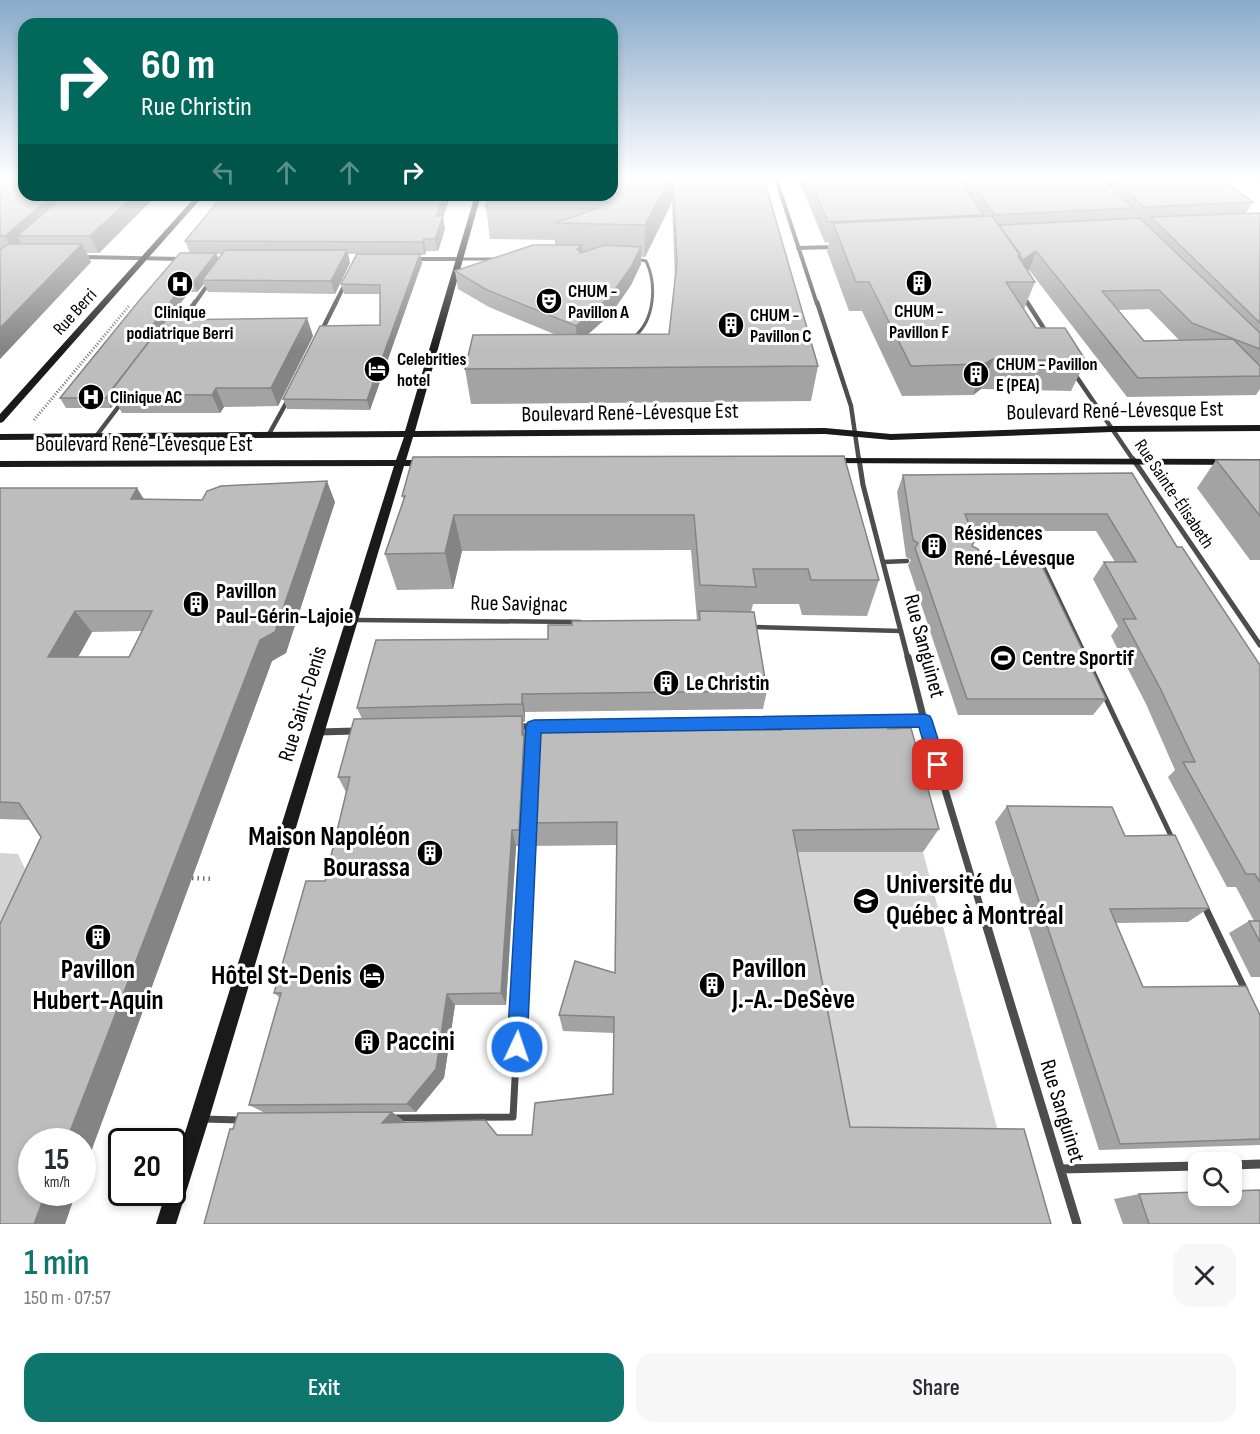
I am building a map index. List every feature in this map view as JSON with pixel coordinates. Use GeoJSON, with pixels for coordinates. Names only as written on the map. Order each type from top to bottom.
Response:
{"type":"FeatureCollection","features":[{"type":"Feature","properties":{"kind":"main road","name":"Rue Berri"},"geometry":{"type":"LineString","coordinates":[[0,420],[163,236]]}},
{"type":"Feature","properties":{"kind":"main road","name":"Rue Saint-Denis"},"geometry":{"type":"LineString","coordinates":[[166,1224],[318,732],[466,236]]}},
{"type":"Feature","properties":{"kind":"main road","name":"Boulevard René-Lévesque Est"},"geometry":{"type":"LineString","coordinates":[[0,437],[856,433],[891,437],[1112,429],[1260,428]]}},
{"type":"Feature","properties":{"kind":"main road"},"geometry":{"type":"LineString","coordinates":[[814,461],[1260,462]]}},
{"type":"Feature","properties":{"kind":"main road","name":"Boulevard René-Lévesque Est"},"geometry":{"type":"LineString","coordinates":[[0,464],[444,463]]}},
{"type":"Feature","properties":{"kind":"street","name":"Rue Sanguinet"},"geometry":{"type":"LineString","coordinates":[[794,236],[850,406],[863,485],[924,720],[1077,1224]]}},
{"type":"Feature","properties":{"kind":"street"},"geometry":{"type":"LineString","coordinates":[[798,248],[844,246]]}},
{"type":"Feature","properties":{"kind":"street"},"geometry":{"type":"LineString","coordinates":[[82,257],[188,259]]}},
{"type":"Feature","properties":{"kind":"street"},"geometry":{"type":"LineString","coordinates":[[411,259],[460,259]]}},
{"type":"Feature","properties":{"kind":"street"},"geometry":{"type":"LineString","coordinates":[[318,338],[348,277]]}},
{"type":"Feature","properties":{"kind":"street"},"geometry":{"type":"LineString","coordinates":[[171,335],[213,279]]}},
{"type":"Feature","properties":{"kind":"street"},"geometry":{"type":"LineString","coordinates":[[1020,293],[1052,340]]}},
{"type":"Feature","properties":{"kind":"street","name":"Rue Sainte-Élisabeth"},"geometry":{"type":"LineString","coordinates":[[1070,368],[1260,645]]}},
{"type":"Feature","properties":{"kind":"street"},"geometry":{"type":"LineString","coordinates":[[269,434],[293,389]]}},
{"type":"Feature","properties":{"kind":"street"},"geometry":{"type":"LineString","coordinates":[[97,435],[122,401]]}},
{"type":"Feature","properties":{"kind":"street"},"geometry":{"type":"LineString","coordinates":[[510,727],[924,720]]}},
{"type":"Feature","properties":{"kind":"street"},"geometry":{"type":"LineString","coordinates":[[318,732],[370,731]]}},
{"type":"Feature","properties":{"kind":"street"},"geometry":{"type":"LineString","coordinates":[[1242,1165],[1260,1164]]}},
{"type":"Feature","properties":{"kind":"street"},"geometry":{"type":"LineString","coordinates":[[1061,1169],[1188,1166]]}},
{"type":"Feature","properties":{"kind":"lane"},"geometry":{"type":"LineString","coordinates":[[460,259],[504,259]]}},
{"type":"Feature","properties":{"kind":"lane"},"geometry":{"type":"LineString","coordinates":[[630,339],[639,334],[652,307],[651,268],[646,261],[633,259]]}},
{"type":"Feature","properties":{"kind":"lane"},"geometry":{"type":"LineString","coordinates":[[430,359],[481,358]]}},
{"type":"Feature","properties":{"kind":"lane"},"geometry":{"type":"LineString","coordinates":[[883,562],[907,561]]}},
{"type":"Feature","properties":{"kind":"lane"},"geometry":{"type":"LineString","coordinates":[[968,561],[1041,562],[1173,840]]}},
{"type":"Feature","properties":{"kind":"lane","name":"Rue Savignac"},"geometry":{"type":"LineString","coordinates":[[352,620],[503,619],[587,622]]}},
{"type":"Feature","properties":{"kind":"lane"},"geometry":{"type":"LineString","coordinates":[[742,626],[902,631]]}},
{"type":"Feature","properties":{"kind":"lane"},"geometry":{"type":"LineString","coordinates":[[533,735],[534,726]]}},
{"type":"Feature","properties":{"kind":"lane"},"geometry":{"type":"LineString","coordinates":[[383,1119],[513,1117],[529,814]]}},
{"type":"Feature","properties":{"kind":"lane"},"geometry":{"type":"LineString","coordinates":[[1199,894],[1250,1001]]}},
{"type":"Feature","properties":{"kind":"lane"},"geometry":{"type":"LineString","coordinates":[[200,1119],[244,1120]]}},
{"type":"Feature","properties":{"kind":"path","name":"Rue Berri"},"geometry":{"type":"LineString","coordinates":[[38,415],[132,302]]}},
{"type":"Feature","properties":{"kind":"path"},"geometry":{"type":"LineString","coordinates":[[192,878],[214,879]]}},
{"type":"Feature","properties":{"kind":"shaded area"},"geometry":{"type":"Polygon","coordinates":[[[781,832],[923,852],[1000,1139],[836,1137],[781,832]]]}},
{"type":"Feature","properties":{"kind":"shaded area"},"geometry":{"type":"Polygon","coordinates":[[[0,853],[18,854],[36,892],[0,966],[0,853]]]}},
{"type":"Feature","properties":{"kind":"building"},"geometry":{"type":"Polygon","coordinates":[[[189,236],[436,236],[435,239],[424,239],[422,242],[185,241],[189,236]]]}},
{"type":"Feature","properties":{"kind":"building"},"geometry":{"type":"Polygon","coordinates":[[[676,236],[780,236],[818,366],[465,369],[473,335],[669,334],[677,262],[676,236]]]}},
{"type":"Feature","properties":{"kind":"building"},"geometry":{"type":"Polygon","coordinates":[[[838,236],[1007,236],[1020,254],[1018,256],[1035,282],[1006,282],[1036,328],[1065,328],[1086,361],[993,359],[984,364],[911,366],[869,282],[856,282],[838,236]]]}},
{"type":"Feature","properties":{"kind":"building"},"geometry":{"type":"Polygon","coordinates":[[[1007,236],[1159,236],[1260,333],[1260,349],[1192,323],[1159,290],[1102,291],[1144,341],[1233,339],[1260,366],[1260,376],[1138,378],[1036,251],[1023,260],[1007,236]]]}},
{"type":"Feature","properties":{"kind":"building"},"geometry":{"type":"Polygon","coordinates":[[[1171,236],[1260,236],[1260,323],[1171,236]]]}},
{"type":"Feature","properties":{"kind":"building"},"geometry":{"type":"Polygon","coordinates":[[[8,244],[82,244],[0,328],[0,250],[8,244]]]}},
{"type":"Feature","properties":{"kind":"building"},"geometry":{"type":"Polygon","coordinates":[[[533,245],[582,245],[577,249],[581,253],[604,245],[641,247],[631,267],[610,296],[576,326],[487,290],[455,271],[533,245]]]}},
{"type":"Feature","properties":{"kind":"building"},"geometry":{"type":"Polygon","coordinates":[[[225,250],[347,250],[331,281],[202,280],[225,250]]]}},
{"type":"Feature","properties":{"kind":"building"},"geometry":{"type":"Polygon","coordinates":[[[180,253],[216,253],[193,283],[185,283],[150,328],[159,328],[106,398],[60,398],[138,302],[180,253]]]}},
{"type":"Feature","properties":{"kind":"building"},"geometry":{"type":"Polygon","coordinates":[[[357,254],[420,254],[367,400],[283,399],[320,326],[380,325],[380,285],[341,284],[357,254]]]}},
{"type":"Feature","properties":{"kind":"building"},"geometry":{"type":"Polygon","coordinates":[[[307,318],[271,388],[216,388],[212,395],[111,394],[116,389],[112,389],[166,320],[307,318]]]}},
{"type":"Feature","properties":{"kind":"building"},"geometry":{"type":"Polygon","coordinates":[[[844,456],[879,580],[811,580],[808,569],[753,569],[756,587],[700,585],[694,515],[454,515],[445,553],[385,554],[405,496],[402,496],[413,457],[844,456]]]}},
{"type":"Feature","properties":{"kind":"building"},"geometry":{"type":"Polygon","coordinates":[[[1216,460],[1260,460],[1260,516],[1216,460]]]}},
{"type":"Feature","properties":{"kind":"building"},"geometry":{"type":"Polygon","coordinates":[[[1132,473],[1177,547],[1182,547],[1260,665],[1260,882],[1255,874],[1246,874],[1183,762],[1195,762],[1160,688],[1123,619],[1136,619],[1104,562],[1136,562],[1107,514],[965,514],[975,540],[972,546],[978,549],[983,562],[1040,562],[1106,699],[967,699],[915,548],[918,543],[913,540],[903,475],[1132,473]]]}},
{"type":"Feature","properties":{"kind":"building"},"geometry":{"type":"Polygon","coordinates":[[[327,481],[275,632],[260,640],[71,1128],[18,1128],[18,1206],[41,1206],[34,1224],[0,1224],[0,924],[41,837],[19,803],[0,802],[0,488],[137,488],[131,499],[202,500],[207,491],[221,486],[327,481]],[[75,611],[48,657],[129,657],[152,611],[75,611]]]}},
{"type":"Feature","properties":{"kind":"building"},"geometry":{"type":"Polygon","coordinates":[[[699,611],[754,612],[767,691],[522,694],[522,704],[357,708],[376,640],[548,639],[548,625],[572,625],[572,621],[700,620],[699,611]]]}},
{"type":"Feature","properties":{"kind":"building"},"geometry":{"type":"Polygon","coordinates":[[[522,716],[522,735],[524,735],[519,830],[512,830],[501,993],[447,994],[436,1069],[407,1104],[249,1105],[281,993],[274,993],[306,881],[325,881],[350,777],[338,777],[354,719],[522,716]]]}},
{"type":"Feature","properties":{"kind":"building","name":"Pavillon J.-A.-DeSève"},"geometry":{"type":"Polygon","coordinates":[[[782,723],[888,724],[888,729],[911,728],[939,829],[793,830],[850,1127],[1024,1129],[1051,1224],[204,1224],[230,1129],[233,1129],[238,1113],[392,1112],[382,1123],[485,1120],[497,1135],[532,1135],[535,1103],[613,1094],[614,1017],[559,1015],[575,961],[615,973],[617,822],[527,823],[533,727],[782,730],[782,723]]]}},
{"type":"Feature","properties":{"kind":"building"},"geometry":{"type":"Polygon","coordinates":[[[1007,806],[1112,807],[1125,836],[1175,835],[1209,908],[1110,909],[1143,987],[1246,986],[1260,1015],[1260,1139],[1120,1144],[1007,806]]]}},
{"type":"Feature","properties":{"kind":"building"},"geometry":{"type":"Polygon","coordinates":[[[1249,921],[1260,921],[1260,942],[1249,921]]]}},
{"type":"Feature","properties":{"kind":"building"},"geometry":{"type":"Polygon","coordinates":[[[1260,1190],[1260,1224],[1149,1224],[1139,1194],[1188,1192],[1188,1206],[1242,1206],[1242,1191],[1260,1190]]]}},
{"type":"Feature","properties":{"kind":"place","name":"CHUM - Pavillon F"},"geometry":{"type":"Point","coordinates":[919,283]}},
{"type":"Feature","properties":{"kind":"place","name":"Clinique podiatrique Berri"},"geometry":{"type":"Point","coordinates":[180,284]}},
{"type":"Feature","properties":{"kind":"place","name":"CHUM - Pavillon A"},"geometry":{"type":"Point","coordinates":[549,301]}},
{"type":"Feature","properties":{"kind":"place","name":"CHUM - Pavillon C"},"geometry":{"type":"Point","coordinates":[731,325]}},
{"type":"Feature","properties":{"kind":"place","name":"Celebrities hotel"},"geometry":{"type":"Point","coordinates":[377,369]}},
{"type":"Feature","properties":{"kind":"place","name":"CHUM - Pavillon E (PEA)"},"geometry":{"type":"Point","coordinates":[976,374]}},
{"type":"Feature","properties":{"kind":"place","name":"Clinique AC"},"geometry":{"type":"Point","coordinates":[91,397]}},
{"type":"Feature","properties":{"kind":"place","name":"Résidences René-Lévesque"},"geometry":{"type":"Point","coordinates":[934,546]}},
{"type":"Feature","properties":{"kind":"place","name":"Pavillon Paul-Gérin-Lajoie"},"geometry":{"type":"Point","coordinates":[196,604]}},
{"type":"Feature","properties":{"kind":"place","name":"Centre Sportif"},"geometry":{"type":"Point","coordinates":[1003,658]}},
{"type":"Feature","properties":{"kind":"place","name":"Le Christin"},"geometry":{"type":"Point","coordinates":[666,683]}},
{"type":"Feature","properties":{"kind":"place","name":"Maison Napoléon Bourassa"},"geometry":{"type":"Point","coordinates":[430,853]}},
{"type":"Feature","properties":{"kind":"place","name":"Université du Québec à Montréal"},"geometry":{"type":"Point","coordinates":[866,901]}},
{"type":"Feature","properties":{"kind":"place","name":"Pavillon Hubert-Aquin"},"geometry":{"type":"Point","coordinates":[98,937]}},
{"type":"Feature","properties":{"kind":"place","name":"Hôtel St-Denis"},"geometry":{"type":"Point","coordinates":[372,976]}},
{"type":"Feature","properties":{"kind":"place","name":"Pavillon J.-A.-DeSève"},"geometry":{"type":"Point","coordinates":[712,985]}},
{"type":"Feature","properties":{"kind":"place","name":"Paccini"},"geometry":{"type":"Point","coordinates":[367,1042]}},
{"type":"Feature","properties":{"kind":"route"},"geometry":{"type":"LineString","coordinates":[[517,1047],[534,726],[924,720],[938,765]]}}]}
